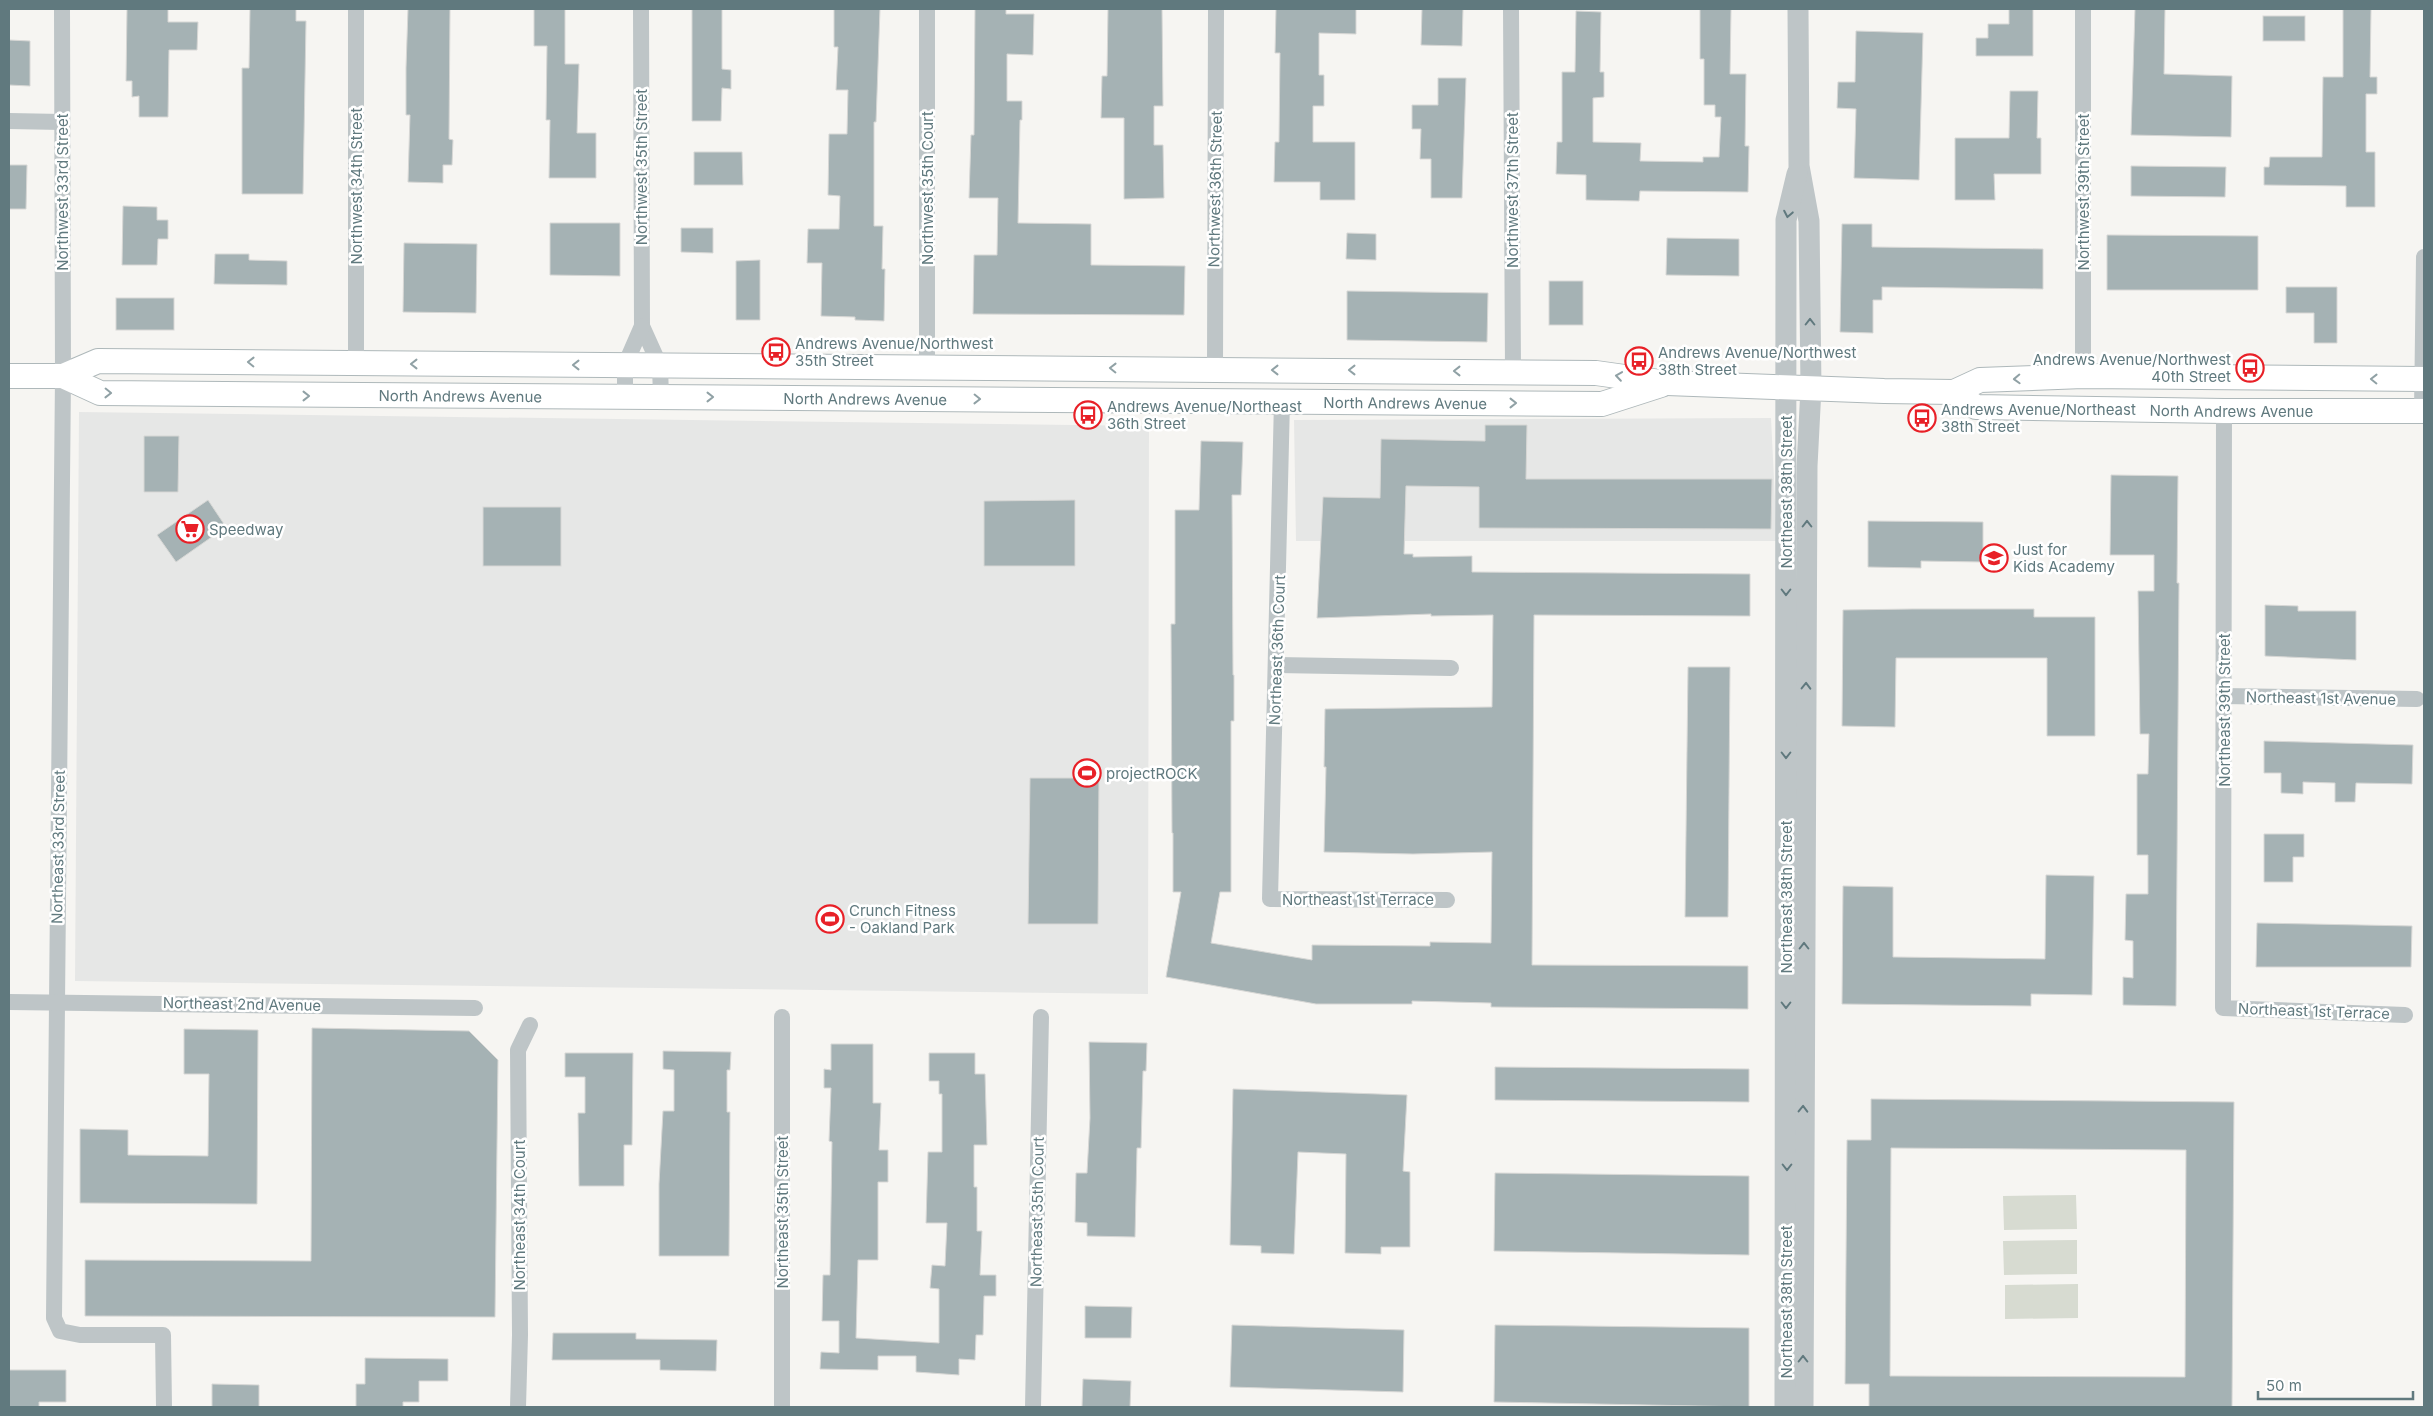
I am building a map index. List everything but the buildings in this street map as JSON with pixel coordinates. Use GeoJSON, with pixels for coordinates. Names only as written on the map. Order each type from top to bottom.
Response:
{"type":"FeatureCollection","features":[{"type":"Feature","properties":{"kind":"main road","name":"North Andrews Avenue"},"geometry":{"type":"LineString","coordinates":[[9,376],[63,376],[98,361],[660,366],[927,366],[1596,373],[1667,383],[1954,392],[1980,380],[2083,376],[2423,379]]}},
{"type":"Feature","properties":{"kind":"main road"},"geometry":{"type":"LineString","coordinates":[[1185,402],[1209,385],[1215,369]]}},
{"type":"Feature","properties":{"kind":"main road"},"geometry":{"type":"LineString","coordinates":[[1282,402],[1290,388],[1300,380],[1324,370]]}},
{"type":"Feature","properties":{"kind":"main road","name":"North Andrews Avenue"},"geometry":{"type":"LineString","coordinates":[[63,376],[100,393],[1602,404],[1667,383]]}},
{"type":"Feature","properties":{"kind":"main road","name":"North Andrews Avenue"},"geometry":{"type":"LineString","coordinates":[[1954,392],[1976,406],[2224,412],[2423,411]]}},
{"type":"Feature","properties":{"kind":"street","name":"Northwest 33rd Street"},"geometry":{"type":"LineString","coordinates":[[62,9],[63,376]]}},
{"type":"Feature","properties":{"kind":"street","name":"Northwest 34th Street"},"geometry":{"type":"LineString","coordinates":[[356,9],[356,363]]}},
{"type":"Feature","properties":{"kind":"street","name":"Northwest 35th Street"},"geometry":{"type":"LineString","coordinates":[[625,397],[625,365],[642,326],[641,9]]}},
{"type":"Feature","properties":{"kind":"street","name":"Northwest 35th Court"},"geometry":{"type":"LineString","coordinates":[[926,9],[927,366]]}},
{"type":"Feature","properties":{"kind":"street","name":"Northwest 36th Street"},"geometry":{"type":"LineString","coordinates":[[1215,369],[1216,9]]}},
{"type":"Feature","properties":{"kind":"street","name":"Northwest 37th Street"},"geometry":{"type":"LineString","coordinates":[[1511,9],[1513,372]]}},
{"type":"Feature","properties":{"kind":"street"},"geometry":{"type":"LineString","coordinates":[[1798,9],[1799,166]]}},
{"type":"Feature","properties":{"kind":"street","name":"Northwest 39th Street"},"geometry":{"type":"LineString","coordinates":[[2082,9],[2083,376]]}},
{"type":"Feature","properties":{"kind":"street"},"geometry":{"type":"LineString","coordinates":[[9,120],[62,122]]}},
{"type":"Feature","properties":{"kind":"street","name":"Northeast 38th Street"},"geometry":{"type":"LineString","coordinates":[[1785,1407],[1786,220],[1799,166]]}},
{"type":"Feature","properties":{"kind":"street","name":"Northeast 38th Street"},"geometry":{"type":"LineString","coordinates":[[1799,166],[1809,221],[1811,388],[1807,466],[1803,1407]]}},
{"type":"Feature","properties":{"kind":"street"},"geometry":{"type":"LineString","coordinates":[[2423,411],[2424,257]]}},
{"type":"Feature","properties":{"kind":"street","name":"Northwest 35th Street"},"geometry":{"type":"LineString","coordinates":[[642,326],[660,366],[661,397]]}},
{"type":"Feature","properties":{"kind":"street","name":"Northeast 33rd Street"},"geometry":{"type":"LineString","coordinates":[[63,376],[54,1318],[60,1331],[80,1335],[163,1335],[164,1407]]}},
{"type":"Feature","properties":{"kind":"street","name":"Northeast 36th Court"},"geometry":{"type":"LineString","coordinates":[[1270,899],[1282,402]]}},
{"type":"Feature","properties":{"kind":"street","name":"Northeast 39th Street"},"geometry":{"type":"LineString","coordinates":[[2224,412],[2224,1008]]}},
{"type":"Feature","properties":{"kind":"street"},"geometry":{"type":"LineString","coordinates":[[1277,665],[1451,668]]}},
{"type":"Feature","properties":{"kind":"street","name":"Northeast 1st Avenue"},"geometry":{"type":"LineString","coordinates":[[2224,696],[2421,699]]}},
{"type":"Feature","properties":{"kind":"street","name":"Northeast 1st Terrace"},"geometry":{"type":"LineString","coordinates":[[1270,899],[1447,900]]}},
{"type":"Feature","properties":{"kind":"street","name":"Northeast 2nd Avenue"},"geometry":{"type":"LineString","coordinates":[[9,1002],[56,1001],[475,1008]]}},
{"type":"Feature","properties":{"kind":"street","name":"Northeast 1st Terrace"},"geometry":{"type":"LineString","coordinates":[[2224,1008],[2405,1014]]}},
{"type":"Feature","properties":{"kind":"street","name":"Northeast 35th Street"},"geometry":{"type":"LineString","coordinates":[[782,1017],[782,1407]]}},
{"type":"Feature","properties":{"kind":"street","name":"Northeast 35th Court"},"geometry":{"type":"LineString","coordinates":[[1033,1407],[1041,1017]]}},
{"type":"Feature","properties":{"kind":"street","name":"Northeast 34th Court"},"geometry":{"type":"LineString","coordinates":[[518,1407],[520,1335],[518,1050],[530,1025]]}},
{"type":"Feature","properties":{"kind":"shaded area"},"geometry":{"type":"Polygon","coordinates":[[[79,412],[1149,426],[1148,994],[75,981],[79,412]]]}},
{"type":"Feature","properties":{"kind":"shaded area"},"geometry":{"type":"Polygon","coordinates":[[[1771,418],[1777,541],[1296,541],[1294,420],[1771,418]]]}},
{"type":"Feature","properties":{"kind":"shaded area"},"geometry":{"type":"Polygon","coordinates":[[[2076,1195],[2077,1229],[2004,1230],[2003,1196],[2076,1195]]]}},
{"type":"Feature","properties":{"kind":"shaded area"},"geometry":{"type":"Polygon","coordinates":[[[2077,1240],[2077,1274],[2004,1275],[2003,1241],[2077,1240]]]}},
{"type":"Feature","properties":{"kind":"shaded area"},"geometry":{"type":"Polygon","coordinates":[[[2078,1284],[2078,1318],[2005,1319],[2005,1285],[2078,1284]]]}},
{"type":"Feature","properties":{"kind":"place","name":"Andrews Avenue/Northwest 35th Street"},"geometry":{"type":"Point","coordinates":[776,352]}},
{"type":"Feature","properties":{"kind":"place","name":"Andrews Avenue/Northwest 38th Street"},"geometry":{"type":"Point","coordinates":[1639,361]}},
{"type":"Feature","properties":{"kind":"place","name":"Andrews Avenue/Northwest 40th Street"},"geometry":{"type":"Point","coordinates":[2250,368]}},
{"type":"Feature","properties":{"kind":"place","name":"Andrews Avenue/Northeast 36th Street"},"geometry":{"type":"Point","coordinates":[1088,415]}},
{"type":"Feature","properties":{"kind":"place","name":"Andrews Avenue/Northeast 38th Street"},"geometry":{"type":"Point","coordinates":[1922,418]}},
{"type":"Feature","properties":{"kind":"place","name":"Speedway"},"geometry":{"type":"Point","coordinates":[190,529]}},
{"type":"Feature","properties":{"kind":"place","name":"Just for Kids Academy"},"geometry":{"type":"Point","coordinates":[1994,558]}},
{"type":"Feature","properties":{"kind":"place","name":"projectROCK"},"geometry":{"type":"Point","coordinates":[1087,773]}},
{"type":"Feature","properties":{"kind":"place","name":"Crunch Fitness - Oakland Park"},"geometry":{"type":"Point","coordinates":[830,919]}}]}
